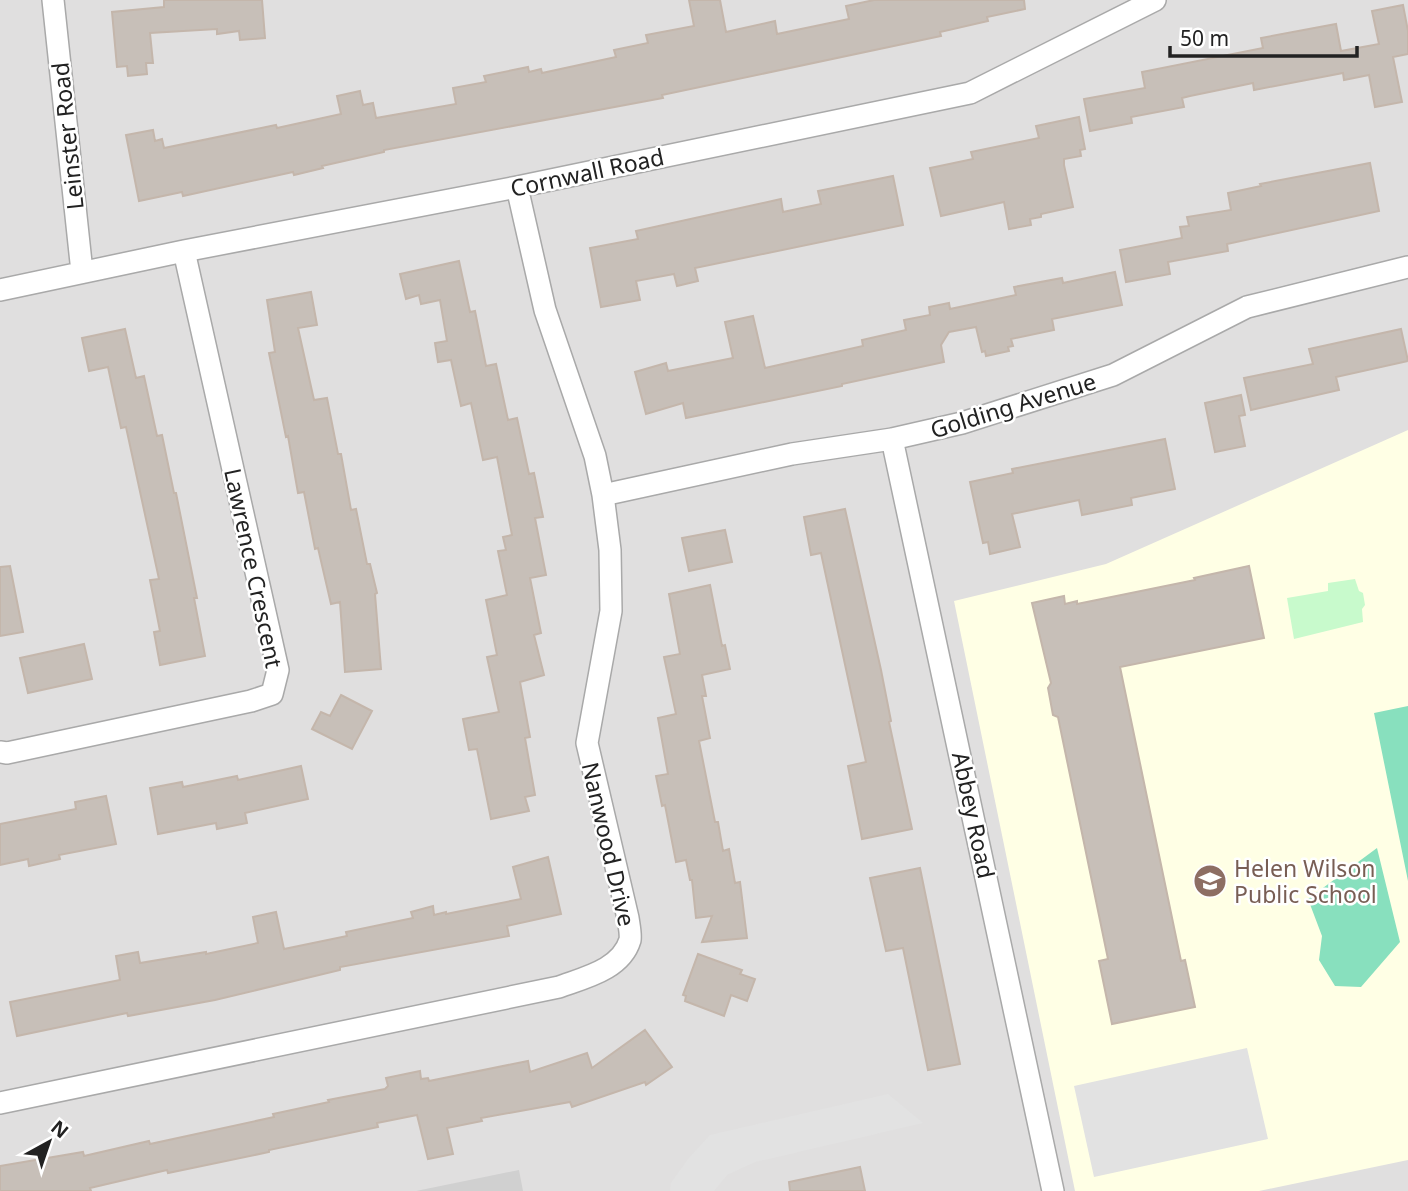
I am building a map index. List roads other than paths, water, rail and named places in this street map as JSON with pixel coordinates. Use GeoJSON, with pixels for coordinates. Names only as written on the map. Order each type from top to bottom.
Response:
{"type":"FeatureCollection","features":[{"type":"Feature","properties":{"kind":"street","name":"Leinster Road"},"geometry":{"type":"LineString","coordinates":[[53,0],[82,272]]}},
{"type":"Feature","properties":{"kind":"street","name":"Cornwall Road"},"geometry":{"type":"LineString","coordinates":[[0,290],[970,93],[1155,0]]}},
{"type":"Feature","properties":{"kind":"street","name":"Nanwood Drive"},"geometry":{"type":"LineString","coordinates":[[0,1103],[559,988],[603,971],[621,956],[630,939],[628,918],[587,743],[611,611],[610,550],[603,495],[595,456],[545,310],[517,187]]}},
{"type":"Feature","properties":{"kind":"street","name":"Lawrence Crescent"},"geometry":{"type":"LineString","coordinates":[[0,752],[7,753],[251,701],[272,694],[278,670],[184,251]]}},
{"type":"Feature","properties":{"kind":"street","name":"Golding Avenue"},"geometry":{"type":"LineString","coordinates":[[603,495],[792,454],[892,439],[962,424],[1113,375],[1247,307],[1408,267]]}},
{"type":"Feature","properties":{"kind":"street","name":"Abbey Road"},"geometry":{"type":"LineString","coordinates":[[892,439],[1053,1191]]}},
{"type":"Feature","properties":{"kind":"place","name":"Helen Wilson Public School"},"geometry":{"type":"Point","coordinates":[1210,881]}}]}
